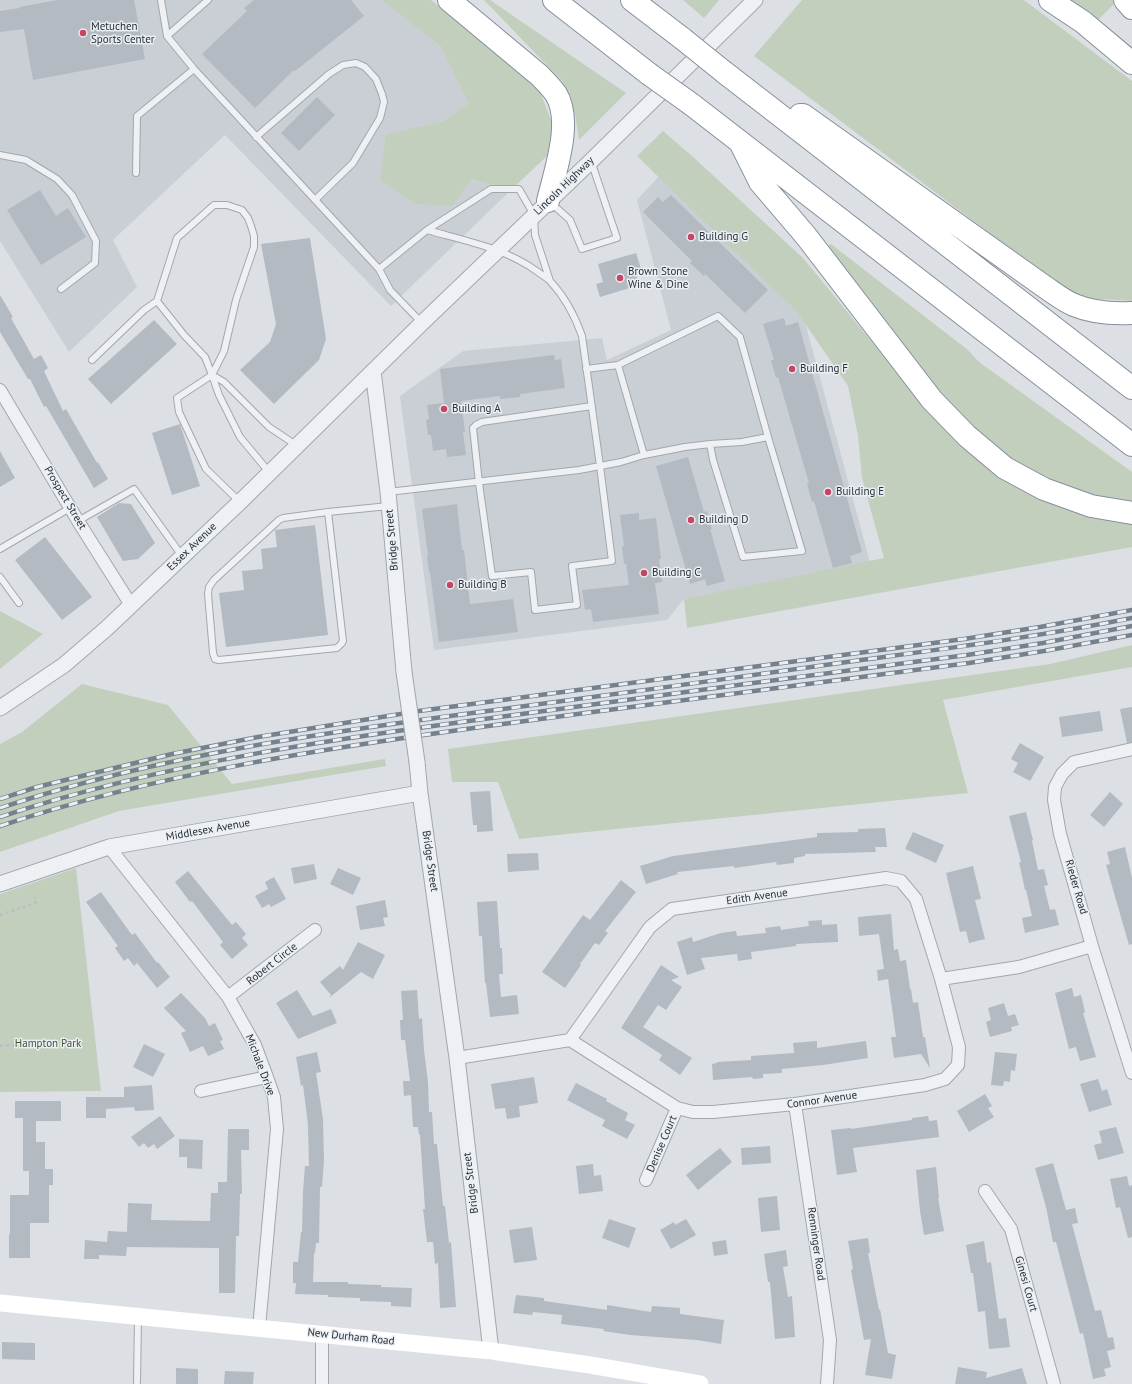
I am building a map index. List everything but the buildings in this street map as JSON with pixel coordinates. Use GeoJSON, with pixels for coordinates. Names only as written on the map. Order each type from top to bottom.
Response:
{"type":"FeatureCollection","features":[{"type":"Feature","properties":{"kind":"highway"},"geometry":{"type":"LineString","coordinates":[[449,0],[539,75],[557,95],[563,123],[562,139],[541,208]]}},
{"type":"Feature","properties":{"kind":"highway"},"geometry":{"type":"LineString","coordinates":[[554,0],[1132,445]]}},
{"type":"Feature","properties":{"kind":"highway"},"geometry":{"type":"LineString","coordinates":[[632,0],[1132,388]]}},
{"type":"Feature","properties":{"kind":"highway"},"geometry":{"type":"LineString","coordinates":[[1050,0],[1083,22],[1132,63]]}},
{"type":"Feature","properties":{"kind":"highway"},"geometry":{"type":"LineString","coordinates":[[1125,0],[1132,8]]}},
{"type":"Feature","properties":{"kind":"highway"},"geometry":{"type":"LineString","coordinates":[[772,109],[803,115],[1045,288],[1073,305],[1094,312],[1113,314],[1132,313]]}},
{"type":"Feature","properties":{"kind":"highway"},"geometry":{"type":"LineString","coordinates":[[740,142],[760,182],[806,236],[932,400],[967,436],[1005,468],[1044,489],[1091,506],[1132,513]]}},
{"type":"Feature","properties":{"kind":"main road","name":"New Durham Road"},"geometry":{"type":"LineString","coordinates":[[0,1303],[491,1351],[590,1365],[700,1384]]}},
{"type":"Feature","properties":{"kind":"street","name":"Lincoln Highway"},"geometry":{"type":"LineString","coordinates":[[373,371],[755,0]]}},
{"type":"Feature","properties":{"kind":"street","name":"Essex Avenue"},"geometry":{"type":"LineString","coordinates":[[0,708],[64,665],[131,605],[240,502],[296,445],[373,371]]}},
{"type":"Feature","properties":{"kind":"street","name":"Bridge Street"},"geometry":{"type":"LineString","coordinates":[[373,371],[388,499],[404,672],[457,1058],[491,1351]]}},
{"type":"Feature","properties":{"kind":"street","name":"Prospect Street"},"geometry":{"type":"LineString","coordinates":[[0,390],[70,508],[131,605]]}},
{"type":"Feature","properties":{"kind":"street","name":"Rieder Road"},"geometry":{"type":"LineString","coordinates":[[1132,749],[1074,762],[1062,774],[1055,787],[1054,800],[1060,834],[1092,946],[1132,1073]]}},
{"type":"Feature","properties":{"kind":"street","name":"Middlesex Avenue"},"geometry":{"type":"LineString","coordinates":[[0,884],[109,847],[420,793]]}},
{"type":"Feature","properties":{"kind":"street","name":"Michale Drive"},"geometry":{"type":"LineString","coordinates":[[109,847],[228,997],[255,1045],[274,1097],[276,1129],[260,1328]]}},
{"type":"Feature","properties":{"kind":"street","name":"Edith Avenue"},"geometry":{"type":"LineString","coordinates":[[570,1040],[650,927],[672,909],[886,878],[901,881],[916,899],[941,979]]}},
{"type":"Feature","properties":{"kind":"street","name":"Robert Circle"},"geometry":{"type":"LineString","coordinates":[[228,997],[315,930]]}},
{"type":"Feature","properties":{"kind":"street"},"geometry":{"type":"LineString","coordinates":[[941,979],[1019,967],[1092,946]]}},
{"type":"Feature","properties":{"kind":"street","name":"Connor Avenue"},"geometry":{"type":"LineString","coordinates":[[570,1040],[677,1108],[692,1112],[713,1112],[795,1104],[925,1085],[945,1079],[958,1065],[960,1047],[941,979]]}},
{"type":"Feature","properties":{"kind":"street"},"geometry":{"type":"LineString","coordinates":[[457,1058],[570,1040]]}},
{"type":"Feature","properties":{"kind":"street"},"geometry":{"type":"LineString","coordinates":[[201,1091],[267,1077]]}},
{"type":"Feature","properties":{"kind":"street","name":"Renninger Road"},"geometry":{"type":"LineString","coordinates":[[795,1104],[830,1340],[827,1384]]}},
{"type":"Feature","properties":{"kind":"street","name":"Denise Court"},"geometry":{"type":"LineString","coordinates":[[646,1180],[677,1108]]}},
{"type":"Feature","properties":{"kind":"street","name":"Ginesi Court"},"geometry":{"type":"LineString","coordinates":[[985,1191],[1011,1229],[1054,1384]]}},
{"type":"Feature","properties":{"kind":"street"},"geometry":{"type":"LineString","coordinates":[[322,1334],[322,1384]]}},
{"type":"Feature","properties":{"kind":"lane"},"geometry":{"type":"LineString","coordinates":[[160,0],[167,36],[194,69],[256,137],[379,268],[390,290],[422,323]]}},
{"type":"Feature","properties":{"kind":"lane"},"geometry":{"type":"LineString","coordinates":[[167,36],[208,0]]}},
{"type":"Feature","properties":{"kind":"lane"},"geometry":{"type":"LineString","coordinates":[[256,137],[330,74],[343,65],[356,63],[365,67],[376,79],[382,94],[384,102],[380,118],[353,163],[315,200]]}},
{"type":"Feature","properties":{"kind":"lane"},"geometry":{"type":"LineString","coordinates":[[136,173],[137,116],[194,69]]}},
{"type":"Feature","properties":{"kind":"lane"},"geometry":{"type":"LineString","coordinates":[[0,155],[26,160],[56,179],[72,195],[96,241],[95,263],[61,289]]}},
{"type":"Feature","properties":{"kind":"lane"},"geometry":{"type":"LineString","coordinates":[[379,268],[427,230],[491,189],[519,189],[541,208],[570,220],[582,249],[617,238],[591,160]]}},
{"type":"Feature","properties":{"kind":"lane"},"geometry":{"type":"LineString","coordinates":[[92,360],[144,310],[157,301],[177,238],[214,205],[227,205],[242,210],[248,218],[251,226],[254,236],[254,247],[236,300],[224,351],[212,375],[177,398],[179,412],[206,468],[240,502]]}},
{"type":"Feature","properties":{"kind":"lane"},"geometry":{"type":"LineString","coordinates":[[541,208],[535,235],[550,280]]}},
{"type":"Feature","properties":{"kind":"lane"},"geometry":{"type":"LineString","coordinates":[[427,230],[498,250],[529,265],[550,280],[564,298],[577,322],[582,336],[592,406],[612,561],[572,566],[577,605],[535,610],[531,572],[492,576],[473,428],[482,422],[592,406]]}},
{"type":"Feature","properties":{"kind":"lane"},"geometry":{"type":"LineString","coordinates":[[157,301],[184,335],[205,357],[219,396],[240,437],[269,472]]}},
{"type":"Feature","properties":{"kind":"lane"},"geometry":{"type":"LineString","coordinates":[[586,369],[618,366],[718,316],[740,337],[802,550],[743,557],[713,460],[710,444]]}},
{"type":"Feature","properties":{"kind":"lane"},"geometry":{"type":"LineString","coordinates":[[618,366],[644,455]]}},
{"type":"Feature","properties":{"kind":"lane"},"geometry":{"type":"LineString","coordinates":[[212,375],[224,382],[269,427],[296,445]]}},
{"type":"Feature","properties":{"kind":"lane"},"geometry":{"type":"LineString","coordinates":[[328,512],[343,641],[341,644],[336,648],[219,660],[215,659],[213,652],[208,594],[209,587],[214,580],[283,518],[328,512],[388,499],[479,483],[600,466],[685,447],[742,442],[768,437]]}},
{"type":"Feature","properties":{"kind":"lane"},"geometry":{"type":"LineString","coordinates":[[78,521],[134,489],[182,556]]}},
{"type":"Feature","properties":{"kind":"lane"},"geometry":{"type":"LineString","coordinates":[[0,549],[70,508]]}},
{"type":"Feature","properties":{"kind":"lane"},"geometry":{"type":"LineString","coordinates":[[0,577],[19,603]]}},
{"type":"Feature","properties":{"kind":"lane"},"geometry":{"type":"LineString","coordinates":[[137,1382],[138,1316]]}},
{"type":"Feature","properties":{"kind":"path"},"geometry":{"type":"LineString","coordinates":[[0,915],[36,902],[35,897]]}},
{"type":"Feature","properties":{"kind":"path"},"geometry":{"type":"LineString","coordinates":[[0,1046],[83,1040]]}},
{"type":"Feature","properties":{"kind":"shaded area"},"geometry":{"type":"Polygon","coordinates":[[[0,0],[381,0],[441,47],[468,103],[444,121],[412,128],[453,206],[472,179],[510,191],[391,306],[225,135],[113,240],[137,287],[69,352],[0,241],[0,0]]]}},
{"type":"Feature","properties":{"kind":"shaded area"},"geometry":{"type":"Polygon","coordinates":[[[659,176],[797,312],[805,322],[870,562],[684,599],[667,620],[434,650],[400,396],[463,351],[602,338],[607,360],[671,330],[637,200],[659,176]]]}},
{"type":"Feature","properties":{"kind":"green space"},"geometry":{"type":"Polygon","coordinates":[[[381,0],[431,0],[539,89],[554,128],[547,156],[510,191],[472,179],[453,206],[415,204],[380,180],[386,135],[444,121],[468,103],[441,47],[381,0]]]}},
{"type":"Feature","properties":{"kind":"green space"},"geometry":{"type":"Polygon","coordinates":[[[484,0],[490,0],[626,93],[579,140],[575,114],[563,82],[484,0]]]}},
{"type":"Feature","properties":{"kind":"green space"},"geometry":{"type":"Polygon","coordinates":[[[683,0],[719,0],[704,18],[683,0]]]}},
{"type":"Feature","properties":{"kind":"green space"},"geometry":{"type":"Polygon","coordinates":[[[802,0],[1024,0],[1132,81],[1132,301],[1068,297],[984,229],[754,56],[802,0]]]}},
{"type":"Feature","properties":{"kind":"green space"},"geometry":{"type":"Polygon","coordinates":[[[1065,0],[1114,0],[1116,2],[1096,22],[1065,0]]]}},
{"type":"Feature","properties":{"kind":"green space"},"geometry":{"type":"Polygon","coordinates":[[[663,131],[803,258],[941,426],[1027,492],[1113,522],[1132,523],[1132,547],[687,628],[684,599],[884,558],[862,478],[858,436],[848,386],[797,312],[637,156],[663,131]]]}},
{"type":"Feature","properties":{"kind":"green space"},"geometry":{"type":"Polygon","coordinates":[[[831,244],[968,350],[979,362],[1132,472],[1132,502],[1067,489],[1012,462],[958,417],[827,247],[831,244]]]}},
{"type":"Feature","properties":{"kind":"green space"},"geometry":{"type":"Polygon","coordinates":[[[0,611],[43,634],[0,669],[0,611]]]}},
{"type":"Feature","properties":{"kind":"green space"},"geometry":{"type":"Polygon","coordinates":[[[1132,645],[1132,667],[943,700],[968,793],[519,839],[498,782],[452,782],[448,749],[1050,664],[1132,645]]]}},
{"type":"Feature","properties":{"kind":"green space"},"geometry":{"type":"Polygon","coordinates":[[[82,684],[168,705],[232,784],[385,759],[386,766],[119,811],[0,852],[0,744],[22,732],[82,684]]]}},
{"type":"Feature","properties":{"kind":"green space","name":"Hampton Park"},"geometry":{"type":"Polygon","coordinates":[[[76,868],[101,1091],[0,1092],[0,894],[76,868]]]}},
{"type":"Feature","properties":{"kind":"railway"},"geometry":{"type":"LineString","coordinates":[[0,799],[37,787],[172,754],[258,737],[419,711],[964,639],[1132,610]]}},
{"type":"Feature","properties":{"kind":"railway"},"geometry":{"type":"LineString","coordinates":[[0,808],[61,789],[124,773],[249,746],[440,717],[990,642],[1132,618]]}},
{"type":"Feature","properties":{"kind":"railway"},"geometry":{"type":"LineString","coordinates":[[0,817],[64,797],[128,781],[258,753],[390,732],[967,655],[1043,643],[1132,626]]}},
{"type":"Feature","properties":{"kind":"railway"},"geometry":{"type":"LineString","coordinates":[[0,826],[61,807],[186,776],[312,752],[503,724],[969,663],[1132,635]]}},
{"type":"Feature","properties":{"kind":"place","name":"Metuchen Sports Center"},"geometry":{"type":"Point","coordinates":[83,33]}},
{"type":"Feature","properties":{"kind":"place","name":"Building G"},"geometry":{"type":"Point","coordinates":[691,237]}},
{"type":"Feature","properties":{"kind":"place","name":"Brown Stone Wine & Dine"},"geometry":{"type":"Point","coordinates":[620,278]}},
{"type":"Feature","properties":{"kind":"place","name":"Building F"},"geometry":{"type":"Point","coordinates":[792,369]}},
{"type":"Feature","properties":{"kind":"place","name":"Building A"},"geometry":{"type":"Point","coordinates":[444,409]}},
{"type":"Feature","properties":{"kind":"place","name":"Building E"},"geometry":{"type":"Point","coordinates":[828,492]}},
{"type":"Feature","properties":{"kind":"place","name":"Building D"},"geometry":{"type":"Point","coordinates":[691,520]}},
{"type":"Feature","properties":{"kind":"place","name":"Building C"},"geometry":{"type":"Point","coordinates":[644,573]}},
{"type":"Feature","properties":{"kind":"place","name":"Building B"},"geometry":{"type":"Point","coordinates":[450,585]}}]}
